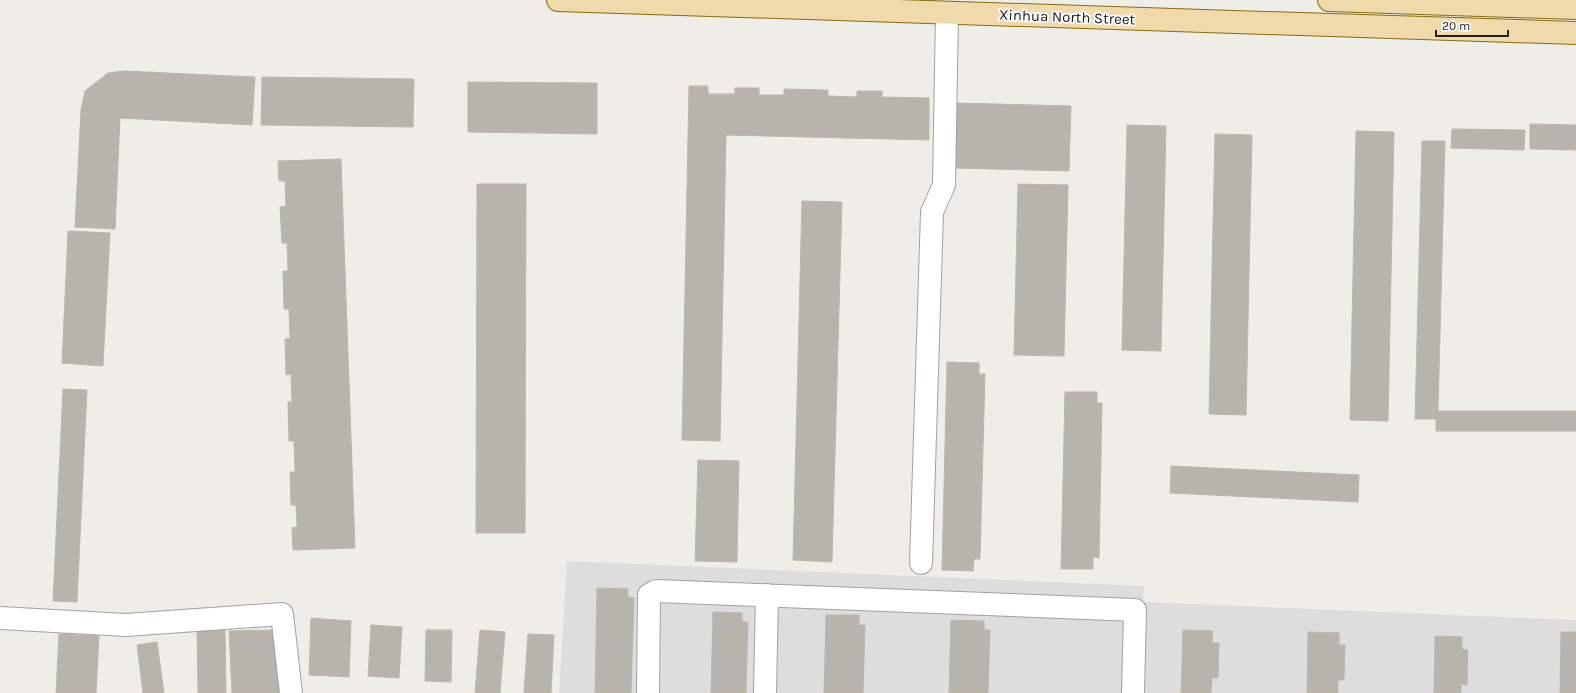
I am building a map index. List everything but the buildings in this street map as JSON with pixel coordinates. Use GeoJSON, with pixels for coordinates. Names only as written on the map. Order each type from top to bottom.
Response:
{"type":"FeatureCollection","features":[{"type":"Feature","properties":{"kind":"main road","name":"Xinhua North Street"},"geometry":{"type":"LineString","coordinates":[[558,0],[1576,33]]}},
{"type":"Feature","properties":{"kind":"main road"},"geometry":{"type":"LineString","coordinates":[[1329,0],[1475,2],[1576,8]]}},
{"type":"Feature","properties":{"kind":"lane"},"geometry":{"type":"LineString","coordinates":[[921,563],[932,212],[944,185],[947,13]]}},
{"type":"Feature","properties":{"kind":"lane"},"geometry":{"type":"LineString","coordinates":[[648,693],[649,595],[656,591],[1135,610],[1133,693]]}},
{"type":"Feature","properties":{"kind":"lane"},"geometry":{"type":"LineString","coordinates":[[765,693],[767,596]]}},
{"type":"Feature","properties":{"kind":"lane"},"geometry":{"type":"LineString","coordinates":[[0,618],[126,625],[282,614],[292,693]]}},
{"type":"Feature","properties":{"kind":"shaded area"},"geometry":{"type":"Polygon","coordinates":[[[567,561],[1144,586],[1143,602],[1576,620],[1576,693],[559,693],[567,561]]]}}]}
